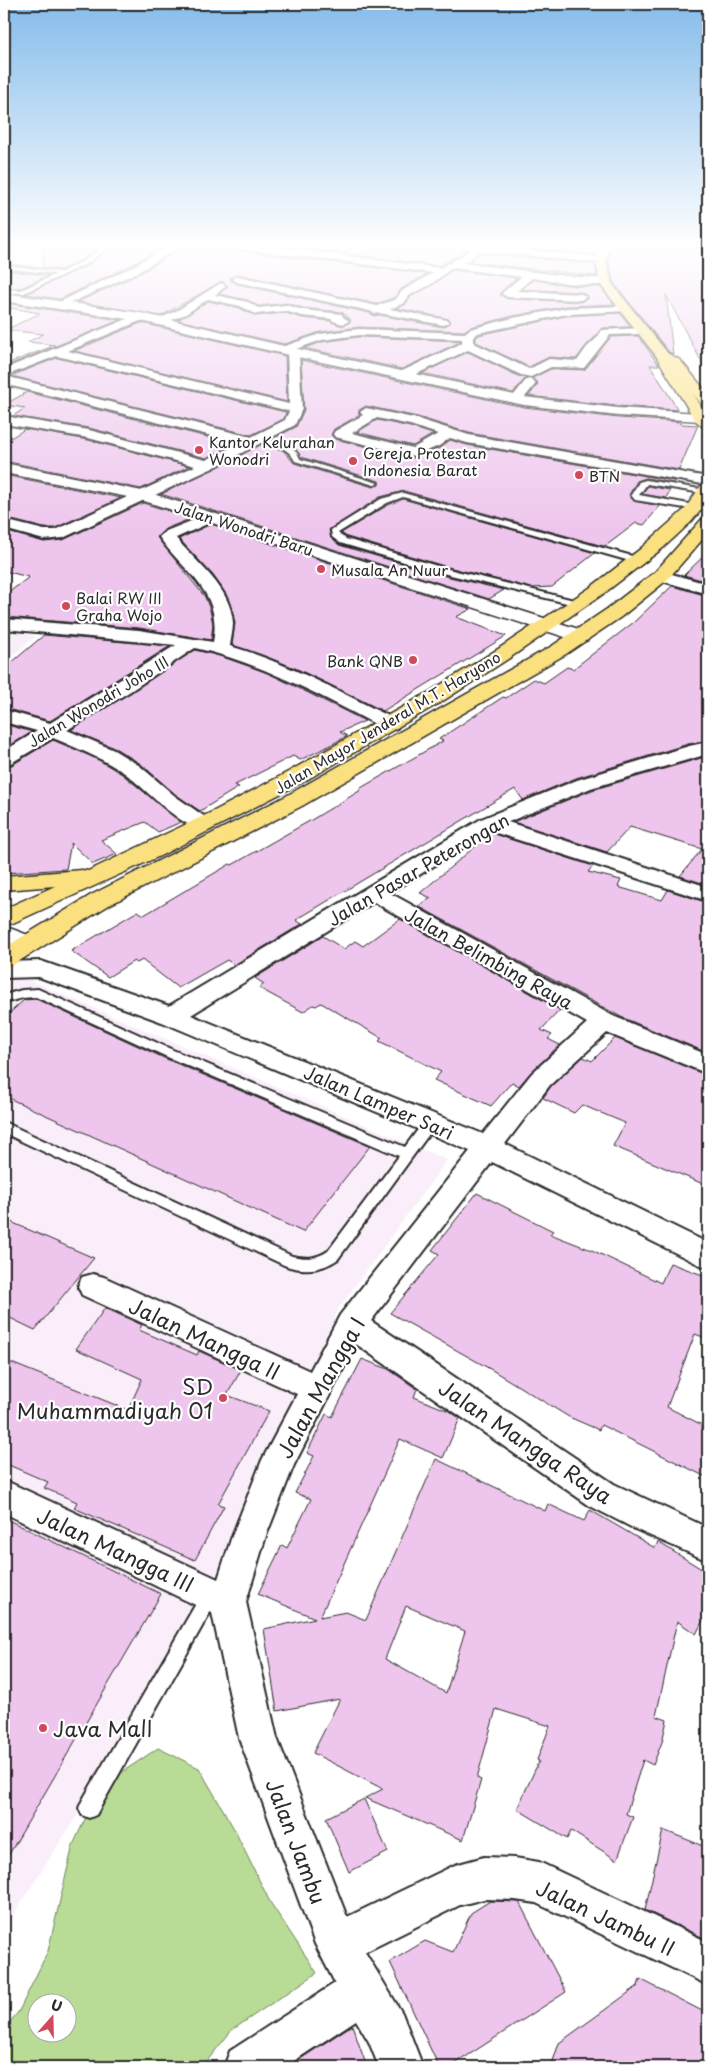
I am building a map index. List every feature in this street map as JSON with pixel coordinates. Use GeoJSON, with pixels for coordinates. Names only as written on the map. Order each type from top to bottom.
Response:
{"type":"FeatureCollection","features":[{"type":"Feature","properties":{"kind":"main road"},"geometry":{"type":"LineString","coordinates":[[243,341],[517,399],[618,412],[704,420]]}},
{"type":"Feature","properties":{"kind":"main road"},"geometry":{"type":"LineString","coordinates":[[649,341],[661,354],[704,420]]}},
{"type":"Feature","properties":{"kind":"main road"},"geometry":{"type":"LineString","coordinates":[[661,354],[675,363],[708,403]]}},
{"type":"Feature","properties":{"kind":"main road","name":"Jalan Wonodri Baru"},"geometry":{"type":"LineString","coordinates":[[4,468],[141,495],[581,636]]}},
{"type":"Feature","properties":{"kind":"main road"},"geometry":{"type":"LineString","coordinates":[[4,959],[100,900],[294,800],[581,636],[661,576],[706,496]]}},
{"type":"Feature","properties":{"kind":"main road","name":"Jalan Mayor Jenderal M.T. Haryono"},"geometry":{"type":"LineString","coordinates":[[4,918],[101,875],[278,788],[390,724],[546,626],[640,561],[706,496]]}},
{"type":"Feature","properties":{"kind":"main road"},"geometry":{"type":"LineString","coordinates":[[4,883],[101,875]]}},
{"type":"Feature","properties":{"kind":"main road"},"geometry":{"type":"LineString","coordinates":[[4,934],[27,944]]}},
{"type":"Feature","properties":{"kind":"street"},"geometry":{"type":"LineString","coordinates":[[4,373],[84,341]]}},
{"type":"Feature","properties":{"kind":"street"},"geometry":{"type":"LineString","coordinates":[[56,352],[296,409],[290,351],[312,341]]}},
{"type":"Feature","properties":{"kind":"street"},"geometry":{"type":"LineString","coordinates":[[404,375],[465,341]]}},
{"type":"Feature","properties":{"kind":"street"},"geometry":{"type":"LineString","coordinates":[[474,341],[484,354],[521,371],[531,373],[549,363],[580,365],[592,348],[603,341]]}},
{"type":"Feature","properties":{"kind":"street"},"geometry":{"type":"LineString","coordinates":[[11,356],[32,360]]}},
{"type":"Feature","properties":{"kind":"street"},"geometry":{"type":"LineString","coordinates":[[4,380],[255,441]]}},
{"type":"Feature","properties":{"kind":"street"},"geometry":{"type":"LineString","coordinates":[[517,399],[530,383]]}},
{"type":"Feature","properties":{"kind":"street","name":"Jalan Wonodri Baru"},"geometry":{"type":"LineString","coordinates":[[141,495],[208,465],[290,422],[296,409]]}},
{"type":"Feature","properties":{"kind":"street"},"geometry":{"type":"LineString","coordinates":[[448,434],[414,452],[340,434],[371,413],[413,422],[448,434],[706,496]]}},
{"type":"Feature","properties":{"kind":"street"},"geometry":{"type":"LineString","coordinates":[[4,420],[89,434],[208,465]]}},
{"type":"Feature","properties":{"kind":"street"},"geometry":{"type":"LineString","coordinates":[[509,456],[525,453],[706,496]]}},
{"type":"Feature","properties":{"kind":"street"},"geometry":{"type":"LineString","coordinates":[[4,525],[54,536],[94,519],[141,495]]}},
{"type":"Feature","properties":{"kind":"street"},"geometry":{"type":"LineString","coordinates":[[211,517],[171,534],[167,538],[209,582],[217,596],[224,619],[221,648]]}},
{"type":"Feature","properties":{"kind":"street"},"geometry":{"type":"LineString","coordinates":[[661,576],[708,589]]}},
{"type":"Feature","properties":{"kind":"street"},"geometry":{"type":"LineString","coordinates":[[7,627],[142,634],[221,648],[272,666],[390,724]]}},
{"type":"Feature","properties":{"kind":"street","name":"Jalan Wonodri Joho III"},"geometry":{"type":"LineString","coordinates":[[4,759],[141,678],[192,642]]}},
{"type":"Feature","properties":{"kind":"street"},"geometry":{"type":"LineString","coordinates":[[4,716],[52,730],[107,754],[133,770],[168,800],[204,825]]}},
{"type":"Feature","properties":{"kind":"street","name":"Jalan Pasar Peterongan"},"geometry":{"type":"LineString","coordinates":[[171,1016],[488,823],[584,784],[708,748]]}},
{"type":"Feature","properties":{"kind":"street"},"geometry":{"type":"LineString","coordinates":[[488,823],[708,894]]}},
{"type":"Feature","properties":{"kind":"street","name":"Jalan Belimbing Raya"},"geometry":{"type":"LineString","coordinates":[[374,893],[604,1022],[708,1065]]}},
{"type":"Feature","properties":{"kind":"street"},"geometry":{"type":"LineString","coordinates":[[27,944],[41,969]]}},
{"type":"Feature","properties":{"kind":"street","name":"Jalan Lamper Sari"},"geometry":{"type":"LineString","coordinates":[[4,970],[41,969],[171,1016],[489,1148],[708,1256]]}},
{"type":"Feature","properties":{"kind":"street"},"geometry":{"type":"LineString","coordinates":[[489,1148],[542,1078],[604,1022]]}},
{"type":"Feature","properties":{"kind":"street","name":"Jalan Mangga I"},"geometry":{"type":"LineString","coordinates":[[220,1598],[240,1560],[279,1460],[318,1389],[350,1324],[489,1148]]}},
{"type":"Feature","properties":{"kind":"street","name":"Jalan Mangga II"},"geometry":{"type":"LineString","coordinates":[[93,1286],[318,1389]]}},
{"type":"Feature","properties":{"kind":"street","name":"Jalan Mangga Raya"},"geometry":{"type":"LineString","coordinates":[[350,1324],[602,1495],[649,1519],[708,1545]]}},
{"type":"Feature","properties":{"kind":"street","name":"Jalan Mangga III"},"geometry":{"type":"LineString","coordinates":[[4,1496],[220,1598]]}},
{"type":"Feature","properties":{"kind":"street","name":"Jalan Jambu"},"geometry":{"type":"LineString","coordinates":[[220,1598],[258,1738],[336,1944],[386,2029],[401,2067]]}},
{"type":"Feature","properties":{"kind":"street","name":"Jalan Jambu II"},"geometry":{"type":"LineString","coordinates":[[336,1944],[456,1886],[484,1878],[515,1878],[539,1883],[708,1964]]}},
{"type":"Feature","properties":{"kind":"street"},"geometry":{"type":"LineString","coordinates":[[246,2067],[363,1990]]}},
{"type":"Feature","properties":{"kind":"lane"},"geometry":{"type":"LineString","coordinates":[[255,441],[283,446],[295,453],[297,460],[312,466],[374,483]]}},
{"type":"Feature","properties":{"kind":"lane"},"geometry":{"type":"LineString","coordinates":[[646,482],[706,496],[638,498],[635,495],[642,484],[646,482]]}},
{"type":"Feature","properties":{"kind":"lane"},"geometry":{"type":"LineString","coordinates":[[579,604],[442,570],[343,541],[336,537],[334,532],[384,501],[397,495],[408,495],[640,561]]}},
{"type":"Feature","properties":{"kind":"lane"},"geometry":{"type":"LineString","coordinates":[[4,999],[22,994],[38,994],[169,1053],[408,1154]]}},
{"type":"Feature","properties":{"kind":"lane"},"geometry":{"type":"LineString","coordinates":[[4,1126],[289,1261],[314,1265],[324,1262],[333,1255],[430,1124]]}},
{"type":"Feature","properties":{"kind":"lane"},"geometry":{"type":"LineString","coordinates":[[88,1808],[220,1598]]}},
{"type":"Feature","properties":{"kind":"shaded area"},"geometry":{"type":"Polygon","coordinates":[[[13,631],[36,636],[4,663],[4,639],[13,631]]]}},
{"type":"Feature","properties":{"kind":"shaded area"},"geometry":{"type":"Polygon","coordinates":[[[6,970],[447,1160],[339,1308],[187,1645],[4,1929],[4,971],[6,970]]]}},
{"type":"Feature","properties":{"kind":"green space"},"geometry":{"type":"Polygon","coordinates":[[[158,1748],[199,1768],[233,1827],[270,1902],[317,1973],[232,2030],[202,2067],[4,2067],[4,2029],[19,2011],[48,1951],[73,1845],[100,1787],[158,1748]]]}},
{"type":"Feature","properties":{"kind":"building"},"geometry":{"type":"Polygon","coordinates":[[[69,341],[4,367],[4,365],[55,345],[28,342],[69,341]]]}},
{"type":"Feature","properties":{"kind":"building"},"geometry":{"type":"Polygon","coordinates":[[[99,341],[218,341],[285,356],[287,402],[74,351],[99,341]]]}},
{"type":"Feature","properties":{"kind":"building"},"geometry":{"type":"Polygon","coordinates":[[[270,341],[295,341],[285,344],[270,341]]]}},
{"type":"Feature","properties":{"kind":"building"},"geometry":{"type":"Polygon","coordinates":[[[460,341],[402,369],[304,348],[322,342],[460,341]]]}},
{"type":"Feature","properties":{"kind":"building"},"geometry":{"type":"Polygon","coordinates":[[[591,341],[576,359],[549,357],[529,367],[476,342],[591,341]]]}},
{"type":"Feature","properties":{"kind":"building"},"geometry":{"type":"Polygon","coordinates":[[[608,341],[641,341],[659,365],[650,365],[678,410],[618,406],[529,396],[538,384],[532,378],[551,369],[584,370],[608,341]]]}},
{"type":"Feature","properties":{"kind":"building"},"geometry":{"type":"Polygon","coordinates":[[[660,341],[671,341],[673,354],[660,341]]]}},
{"type":"Feature","properties":{"kind":"building"},"geometry":{"type":"Polygon","coordinates":[[[690,341],[708,341],[708,374],[690,341]]]}},
{"type":"Feature","properties":{"kind":"building"},"geometry":{"type":"Polygon","coordinates":[[[468,352],[520,377],[526,378],[513,393],[422,373],[468,352]]]}},
{"type":"Feature","properties":{"kind":"building"},"geometry":{"type":"Polygon","coordinates":[[[57,358],[286,412],[284,419],[251,435],[11,376],[57,358]]]}},
{"type":"Feature","properties":{"kind":"building"},"geometry":{"type":"Polygon","coordinates":[[[301,360],[524,407],[698,425],[679,470],[469,433],[418,417],[366,406],[359,410],[360,415],[334,429],[331,435],[335,439],[414,458],[440,448],[450,440],[467,445],[674,481],[673,483],[646,478],[637,481],[629,495],[634,501],[660,506],[644,525],[636,523],[603,546],[404,491],[380,497],[329,530],[331,538],[339,545],[437,574],[504,590],[489,599],[161,494],[262,444],[283,450],[294,463],[373,487],[379,485],[379,481],[301,457],[294,447],[272,439],[296,427],[304,410],[301,360]]]}},
{"type":"Feature","properties":{"kind":"building"},"geometry":{"type":"Polygon","coordinates":[[[27,392],[235,444],[206,458],[89,428],[13,416],[25,408],[4,405],[27,392]]]}},
{"type":"Feature","properties":{"kind":"building"},"geometry":{"type":"Polygon","coordinates":[[[377,420],[433,434],[413,446],[357,432],[377,420]]]}},
{"type":"Feature","properties":{"kind":"building"},"geometry":{"type":"Polygon","coordinates":[[[25,429],[88,440],[189,466],[141,489],[4,461],[4,442],[25,429]]]}},
{"type":"Feature","properties":{"kind":"building"},"geometry":{"type":"Polygon","coordinates":[[[4,475],[121,498],[55,528],[44,528],[4,518],[4,475]]]}},
{"type":"Feature","properties":{"kind":"building"},"geometry":{"type":"Polygon","coordinates":[[[648,486],[670,490],[666,498],[642,494],[648,486]]]}},
{"type":"Feature","properties":{"kind":"building"},"geometry":{"type":"Polygon","coordinates":[[[403,499],[595,553],[552,587],[531,588],[444,566],[347,537],[341,533],[388,505],[403,499]]]}},
{"type":"Feature","properties":{"kind":"building"},"geometry":{"type":"Polygon","coordinates":[[[143,503],[192,518],[165,529],[157,537],[205,597],[213,624],[211,640],[139,628],[4,617],[4,596],[29,577],[4,571],[4,531],[44,542],[63,540],[143,503]]]}},
{"type":"Feature","properties":{"kind":"building"},"geometry":{"type":"Polygon","coordinates":[[[211,524],[471,609],[456,617],[506,636],[383,711],[295,668],[232,645],[235,623],[228,597],[213,575],[179,539],[211,524]]]}},
{"type":"Feature","properties":{"kind":"building"},"geometry":{"type":"Polygon","coordinates":[[[708,552],[708,582],[684,575],[708,552]]]}},
{"type":"Feature","properties":{"kind":"building"},"geometry":{"type":"Polygon","coordinates":[[[672,586],[708,596],[708,740],[688,744],[576,778],[523,800],[515,789],[296,920],[302,924],[234,965],[227,960],[178,988],[142,960],[137,963],[134,961],[108,977],[71,951],[138,911],[144,915],[230,864],[232,865],[313,819],[361,790],[359,789],[443,741],[439,739],[534,679],[544,683],[567,667],[573,669],[634,622],[672,586]]]}},
{"type":"Feature","properties":{"kind":"building"},"geometry":{"type":"Polygon","coordinates":[[[44,635],[170,646],[50,721],[4,708],[4,669],[44,635]]]}},
{"type":"Feature","properties":{"kind":"building"},"geometry":{"type":"Polygon","coordinates":[[[195,650],[220,656],[268,673],[365,721],[340,732],[347,736],[327,747],[300,760],[293,756],[235,785],[239,787],[200,811],[176,795],[141,764],[115,748],[71,730],[195,650]]]}},
{"type":"Feature","properties":{"kind":"building"},"geometry":{"type":"Polygon","coordinates":[[[4,724],[32,732],[4,749],[4,724]]]}},
{"type":"Feature","properties":{"kind":"building"},"geometry":{"type":"Polygon","coordinates":[[[53,740],[97,759],[122,774],[181,822],[158,832],[145,822],[101,840],[117,854],[93,864],[71,843],[66,869],[4,873],[4,767],[12,765],[53,740]]]}},
{"type":"Feature","properties":{"kind":"building"},"geometry":{"type":"Polygon","coordinates":[[[708,756],[708,885],[680,876],[702,849],[630,827],[607,852],[513,822],[592,790],[708,756]]]}},
{"type":"Feature","properties":{"kind":"building"},"geometry":{"type":"Polygon","coordinates":[[[491,833],[593,866],[588,872],[621,880],[618,887],[662,900],[668,890],[708,903],[708,1053],[621,1017],[418,906],[431,898],[420,893],[491,833]]]}},
{"type":"Feature","properties":{"kind":"building"},"geometry":{"type":"Polygon","coordinates":[[[400,919],[560,1010],[541,1030],[552,1035],[548,1039],[560,1045],[519,1086],[512,1082],[491,1106],[434,1080],[441,1072],[379,1041],[382,1038],[321,1003],[316,1006],[313,1005],[303,1012],[259,988],[264,984],[255,978],[323,936],[344,949],[355,941],[363,946],[400,919]]]}},
{"type":"Feature","properties":{"kind":"building"},"geometry":{"type":"Polygon","coordinates":[[[36,999],[164,1058],[370,1146],[303,1232],[4,1096],[4,1018],[24,1000],[36,999]]]}},
{"type":"Feature","properties":{"kind":"building"},"geometry":{"type":"Polygon","coordinates":[[[615,1038],[708,1076],[708,1186],[613,1146],[625,1123],[582,1105],[574,1113],[543,1098],[551,1086],[583,1057],[592,1061],[615,1038]]]}},
{"type":"Feature","properties":{"kind":"building"},"geometry":{"type":"Polygon","coordinates":[[[477,1193],[553,1231],[550,1234],[594,1251],[661,1283],[670,1263],[708,1277],[708,1339],[695,1334],[667,1407],[708,1428],[708,1478],[601,1425],[599,1430],[569,1417],[492,1370],[390,1313],[439,1254],[432,1250],[477,1193]]]}},
{"type":"Feature","properties":{"kind":"building"},"geometry":{"type":"Polygon","coordinates":[[[4,1219],[94,1258],[35,1330],[4,1315],[4,1219]]]}},
{"type":"Feature","properties":{"kind":"building"},"geometry":{"type":"Polygon","coordinates":[[[105,1308],[142,1325],[139,1330],[197,1355],[199,1351],[241,1370],[227,1395],[269,1411],[218,1504],[224,1506],[195,1560],[74,1508],[77,1502],[44,1488],[48,1482],[4,1463],[4,1360],[128,1410],[142,1379],[76,1349],[105,1308]]]}},
{"type":"Feature","properties":{"kind":"building"},"geometry":{"type":"Polygon","coordinates":[[[362,1359],[388,1369],[417,1389],[414,1397],[449,1411],[460,1418],[443,1458],[400,1439],[320,1617],[346,1612],[366,1620],[436,1459],[545,1511],[548,1504],[584,1521],[590,1510],[655,1548],[658,1542],[708,1573],[708,1611],[696,1634],[677,1621],[656,1716],[667,1720],[662,1742],[653,1765],[643,1760],[626,1814],[633,1817],[617,1860],[571,1831],[567,1839],[517,1809],[539,1761],[537,1760],[550,1726],[496,1709],[477,1778],[481,1780],[463,1840],[365,1798],[383,1789],[313,1753],[340,1699],[277,1711],[264,1629],[315,1618],[258,1594],[282,1545],[287,1548],[311,1499],[295,1493],[314,1456],[307,1453],[326,1414],[332,1417],[362,1359]],[[406,1606],[385,1659],[446,1693],[465,1631],[406,1606]]]}},
{"type":"Feature","properties":{"kind":"building","name":"Java Mall"},"geometry":{"type":"Polygon","coordinates":[[[4,1518],[161,1594],[4,1863],[4,1518]]]}},
{"type":"Feature","properties":{"kind":"building"},"geometry":{"type":"Polygon","coordinates":[[[364,1799],[388,1852],[349,1872],[326,1818],[364,1799]]]}},
{"type":"Feature","properties":{"kind":"building"},"geometry":{"type":"Polygon","coordinates":[[[663,1830],[708,1848],[708,1940],[645,1910],[663,1830]]]}},
{"type":"Feature","properties":{"kind":"building"},"geometry":{"type":"Polygon","coordinates":[[[490,1901],[519,1902],[566,1992],[450,2067],[439,2067],[390,1962],[425,1941],[453,1952],[471,1913],[490,1901]]]}},
{"type":"Feature","properties":{"kind":"building"},"geometry":{"type":"Polygon","coordinates":[[[640,1979],[708,2014],[708,2067],[551,2067],[559,2043],[638,1986],[640,1979]]]}},
{"type":"Feature","properties":{"kind":"building"},"geometry":{"type":"Polygon","coordinates":[[[352,2025],[367,2067],[288,2067],[352,2025]]]}},
{"type":"Feature","properties":{"kind":"place","name":"Kantor Kelurahan Wonodri"},"geometry":{"type":"Point","coordinates":[199,450]}},
{"type":"Feature","properties":{"kind":"place","name":"Gereja Protestan Indonesia Barat"},"geometry":{"type":"Point","coordinates":[353,461]}},
{"type":"Feature","properties":{"kind":"place","name":"BTN"},"geometry":{"type":"Point","coordinates":[579,475]}},
{"type":"Feature","properties":{"kind":"place","name":"Musala An Nuur"},"geometry":{"type":"Point","coordinates":[321,569]}},
{"type":"Feature","properties":{"kind":"place","name":"Balai RW III Graha Wojo"},"geometry":{"type":"Point","coordinates":[66,606]}},
{"type":"Feature","properties":{"kind":"place","name":"Bank QNB"},"geometry":{"type":"Point","coordinates":[413,660]}},
{"type":"Feature","properties":{"kind":"place","name":"SD Muhammadiyah 01"},"geometry":{"type":"Point","coordinates":[223,1398]}},
{"type":"Feature","properties":{"kind":"place","name":"Java Mall"},"geometry":{"type":"Point","coordinates":[43,1728]}}]}
